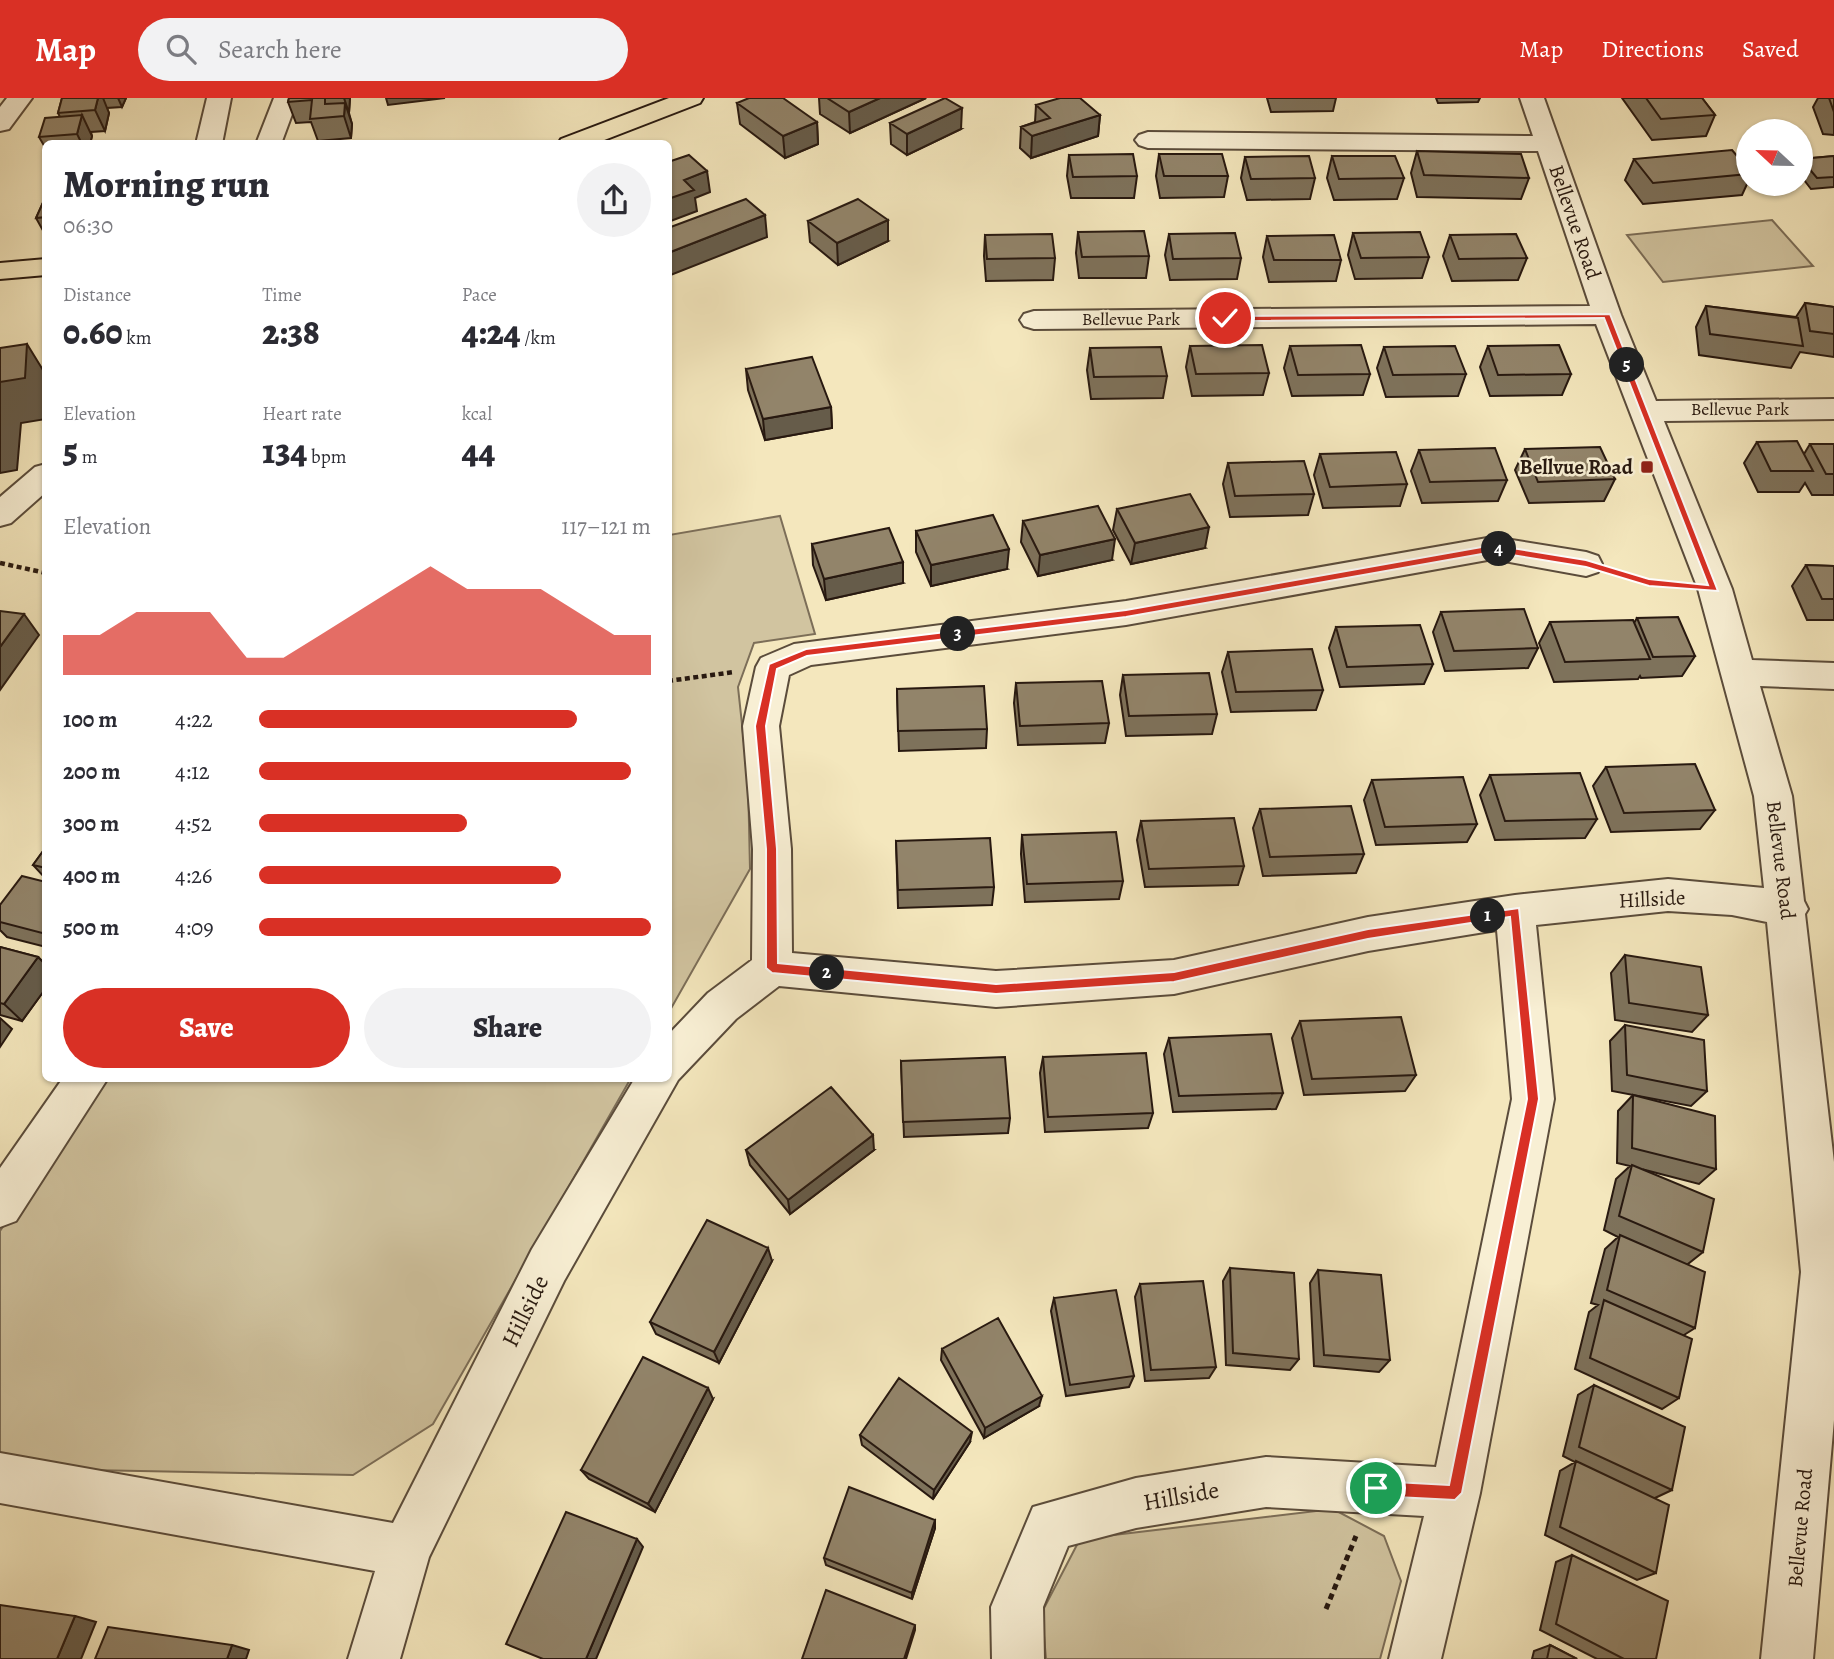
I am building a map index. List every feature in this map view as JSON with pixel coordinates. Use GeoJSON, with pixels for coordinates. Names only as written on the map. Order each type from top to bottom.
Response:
{"type":"FeatureCollection","features":[{"type":"Feature","properties":{"kind":"main road"},"geometry":{"type":"LineString","coordinates":[[581,140],[691,98]]}},
{"type":"Feature","properties":{"kind":"main road"},"geometry":{"type":"LineString","coordinates":[[0,271],[42,267]]}},
{"type":"Feature","properties":{"kind":"street"},"geometry":{"type":"LineString","coordinates":[[0,124],[20,98]]}},
{"type":"Feature","properties":{"kind":"street"},"geometry":{"type":"LineString","coordinates":[[210,140],[219,98]]}},
{"type":"Feature","properties":{"kind":"street"},"geometry":{"type":"LineString","coordinates":[[270,140],[286,98]]}},
{"type":"Feature","properties":{"kind":"street","name":"Bellevue Road"},"geometry":{"type":"LineString","coordinates":[[1532,98],[1607,315],[1715,589],[1773,796],[1788,909],[1824,1272],[1787,1659]]}},
{"type":"Feature","properties":{"kind":"street"},"geometry":{"type":"LineString","coordinates":[[1148,140],[1548,144]]}},
{"type":"Feature","properties":{"kind":"street","name":"Bellevue Park"},"geometry":{"type":"LineString","coordinates":[[1034,320],[1607,315]]}},
{"type":"Feature","properties":{"kind":"street","name":"Bellevue Park"},"geometry":{"type":"LineString","coordinates":[[1646,411],[1834,409]]}},
{"type":"Feature","properties":{"kind":"street"},"geometry":{"type":"LineString","coordinates":[[0,515],[42,478]]}},
{"type":"Feature","properties":{"kind":"street"},"geometry":{"type":"LineString","coordinates":[[672,1061],[722,1006],[772,968],[772,849],[761,726],[773,667],[806,653],[1126,613],[1493,548],[1586,564]]}},
{"type":"Feature","properties":{"kind":"street"},"geometry":{"type":"LineString","coordinates":[[1739,672],[1834,676]]}},
{"type":"Feature","properties":{"kind":"street","name":"Hillside"},"geometry":{"type":"LineString","coordinates":[[772,968],[996,989],[1174,977],[1368,934],[1515,911],[1668,895],[1732,899],[1788,909]]}},
{"type":"Feature","properties":{"kind":"street"},"geometry":{"type":"LineString","coordinates":[[1415,1659],[1455,1493],[1533,1099],[1515,911]]}},
{"type":"Feature","properties":{"kind":"street"},"geometry":{"type":"LineString","coordinates":[[0,1206],[84,1082]]}},
{"type":"Feature","properties":{"kind":"street","name":"Hillside"},"geometry":{"type":"LineString","coordinates":[[374,1659],[405,1551],[548,1265],[656,1082]]}},
{"type":"Feature","properties":{"kind":"street"},"geometry":{"type":"LineString","coordinates":[[0,1478],[405,1551]]}},
{"type":"Feature","properties":{"kind":"street","name":"Hillside"},"geometry":{"type":"LineString","coordinates":[[1018,1659],[1017,1607],[1051,1525],[1136,1503],[1266,1482],[1455,1493]]}},
{"type":"Feature","properties":{"kind":"path"},"geometry":{"type":"LineString","coordinates":[[0,563],[42,572]]}},
{"type":"Feature","properties":{"kind":"path"},"geometry":{"type":"LineString","coordinates":[[1586,564],[1649,583],[1715,589]]}},
{"type":"Feature","properties":{"kind":"path"},"geometry":{"type":"LineString","coordinates":[[672,680],[773,667]]}},
{"type":"Feature","properties":{"kind":"path"},"geometry":{"type":"LineString","coordinates":[[1326,1609],[1376,1488]]}},
{"type":"Feature","properties":{"kind":"shaded area"},"geometry":{"type":"Polygon","coordinates":[[[1772,220],[1813,266],[1663,282],[1627,235],[1772,220]]]}},
{"type":"Feature","properties":{"kind":"shaded area"},"geometry":{"type":"Polygon","coordinates":[[[780,516],[815,634],[754,643],[738,687],[748,780],[750,869],[672,1007],[672,534],[780,516]]]}},
{"type":"Feature","properties":{"kind":"shaded area"},"geometry":{"type":"Polygon","coordinates":[[[102,1082],[629,1082],[433,1424],[353,1475],[37,1469],[0,1459],[0,1231],[102,1082]]]}},
{"type":"Feature","properties":{"kind":"shaded area"},"geometry":{"type":"Polygon","coordinates":[[[1333,1509],[1384,1536],[1401,1581],[1380,1659],[1046,1659],[1042,1612],[1080,1539],[1333,1509]]]}},
{"type":"Feature","properties":{"kind":"building"},"geometry":{"type":"Polygon","coordinates":[[[62,98],[98,98],[95,110],[58,113],[62,98]]]}},
{"type":"Feature","properties":{"kind":"building"},"geometry":{"type":"Polygon","coordinates":[[[289,98],[325,98],[325,104],[345,103],[344,116],[310,119],[312,100],[288,102],[289,98]]]}},
{"type":"Feature","properties":{"kind":"building"},"geometry":{"type":"Polygon","coordinates":[[[749,98],[783,98],[817,122],[783,136],[737,103],[749,98]]]}},
{"type":"Feature","properties":{"kind":"building"},"geometry":{"type":"Polygon","coordinates":[[[827,98],[880,98],[849,112],[827,98]]]}},
{"type":"Feature","properties":{"kind":"building"},"geometry":{"type":"Polygon","coordinates":[[[945,98],[962,108],[907,134],[890,123],[945,98]]]}},
{"type":"Feature","properties":{"kind":"building"},"geometry":{"type":"Polygon","coordinates":[[[1060,98],[1080,98],[1100,115],[1032,136],[1021,127],[1050,118],[1036,105],[1060,98]]]}},
{"type":"Feature","properties":{"kind":"building"},"geometry":{"type":"Polygon","coordinates":[[[1646,98],[1702,98],[1715,115],[1661,119],[1646,98]]]}},
{"type":"Feature","properties":{"kind":"building"},"geometry":{"type":"Polygon","coordinates":[[[1829,98],[1834,98],[1834,112],[1829,98]]]}},
{"type":"Feature","properties":{"kind":"building"},"geometry":{"type":"Polygon","coordinates":[[[82,115],[77,134],[39,137],[45,118],[82,115]]]}},
{"type":"Feature","properties":{"kind":"building"},"geometry":{"type":"Polygon","coordinates":[[[1732,150],[1736,155],[1736,175],[1653,183],[1634,159],[1732,150]]]}},
{"type":"Feature","properties":{"kind":"building"},"geometry":{"type":"Polygon","coordinates":[[[1417,151],[1521,154],[1529,178],[1424,175],[1417,151]]]}},
{"type":"Feature","properties":{"kind":"building"},"geometry":{"type":"Polygon","coordinates":[[[1133,154],[1137,176],[1073,177],[1069,155],[1133,154]]]}},
{"type":"Feature","properties":{"kind":"building"},"geometry":{"type":"Polygon","coordinates":[[[1159,154],[1222,154],[1228,176],[1164,176],[1159,154]]]}},
{"type":"Feature","properties":{"kind":"building"},"geometry":{"type":"Polygon","coordinates":[[[689,155],[707,171],[684,180],[694,190],[672,198],[672,161],[689,155]]]}},
{"type":"Feature","properties":{"kind":"building"},"geometry":{"type":"Polygon","coordinates":[[[1309,156],[1315,178],[1251,179],[1245,157],[1309,156]]]}},
{"type":"Feature","properties":{"kind":"building"},"geometry":{"type":"Polygon","coordinates":[[[1332,156],[1395,156],[1404,178],[1339,179],[1332,156]]]}},
{"type":"Feature","properties":{"kind":"building"},"geometry":{"type":"Polygon","coordinates":[[[1834,156],[1834,177],[1817,178],[1813,173],[1813,158],[1834,156]]]}},
{"type":"Feature","properties":{"kind":"building"},"geometry":{"type":"Polygon","coordinates":[[[746,199],[765,215],[672,251],[672,227],[746,199]]]}},
{"type":"Feature","properties":{"kind":"building"},"geometry":{"type":"Polygon","coordinates":[[[858,199],[888,220],[837,243],[808,221],[858,199]]]}},
{"type":"Feature","properties":{"kind":"building"},"geometry":{"type":"Polygon","coordinates":[[[42,205],[42,217],[36,218],[42,205]]]}},
{"type":"Feature","properties":{"kind":"building"},"geometry":{"type":"Polygon","coordinates":[[[1144,231],[1149,256],[1082,257],[1078,232],[1144,231]]]}},
{"type":"Feature","properties":{"kind":"building"},"geometry":{"type":"Polygon","coordinates":[[[1420,232],[1429,257],[1361,258],[1353,233],[1420,232]]]}},
{"type":"Feature","properties":{"kind":"building"},"geometry":{"type":"Polygon","coordinates":[[[1235,233],[1241,258],[1173,259],[1169,234],[1235,233]]]}},
{"type":"Feature","properties":{"kind":"building"},"geometry":{"type":"Polygon","coordinates":[[[1052,234],[1055,258],[987,259],[985,235],[1052,234]]]}},
{"type":"Feature","properties":{"kind":"building"},"geometry":{"type":"Polygon","coordinates":[[[1516,234],[1527,258],[1459,259],[1450,235],[1516,234]]]}},
{"type":"Feature","properties":{"kind":"building"},"geometry":{"type":"Polygon","coordinates":[[[1334,235],[1341,260],[1274,260],[1267,236],[1334,235]]]}},
{"type":"Feature","properties":{"kind":"building"},"geometry":{"type":"Polygon","coordinates":[[[1805,303],[1834,307],[1834,334],[1810,331],[1805,303]]]}},
{"type":"Feature","properties":{"kind":"building"},"geometry":{"type":"Polygon","coordinates":[[[1706,306],[1798,318],[1803,346],[1710,334],[1706,306]]]}},
{"type":"Feature","properties":{"kind":"building"},"geometry":{"type":"Polygon","coordinates":[[[27,344],[25,378],[0,382],[0,348],[27,344]]]}},
{"type":"Feature","properties":{"kind":"building"},"geometry":{"type":"Polygon","coordinates":[[[1262,345],[1269,373],[1196,374],[1190,346],[1262,345]]]}},
{"type":"Feature","properties":{"kind":"building"},"geometry":{"type":"Polygon","coordinates":[[[1361,345],[1370,374],[1298,375],[1290,346],[1361,345]]]}},
{"type":"Feature","properties":{"kind":"building"},"geometry":{"type":"Polygon","coordinates":[[[1559,345],[1571,374],[1498,375],[1488,346],[1559,345]]]}},
{"type":"Feature","properties":{"kind":"building"},"geometry":{"type":"Polygon","coordinates":[[[1455,346],[1466,374],[1393,375],[1384,347],[1455,346]]]}},
{"type":"Feature","properties":{"kind":"building"},"geometry":{"type":"Polygon","coordinates":[[[1161,347],[1167,376],[1094,377],[1090,348],[1161,347]]]}},
{"type":"Feature","properties":{"kind":"building"},"geometry":{"type":"Polygon","coordinates":[[[812,357],[831,407],[763,419],[746,369],[812,357]]]}},
{"type":"Feature","properties":{"kind":"building"},"geometry":{"type":"Polygon","coordinates":[[[1797,441],[1813,471],[1771,471],[1757,442],[1797,441]]]}},
{"type":"Feature","properties":{"kind":"building"},"geometry":{"type":"Polygon","coordinates":[[[1810,444],[1834,444],[1834,474],[1826,474],[1810,444]]]}},
{"type":"Feature","properties":{"kind":"building"},"geometry":{"type":"Polygon","coordinates":[[[1600,447],[1615,479],[1538,482],[1525,449],[1600,447]]]}},
{"type":"Feature","properties":{"kind":"building"},"geometry":{"type":"Polygon","coordinates":[[[1495,448],[1507,480],[1430,482],[1419,450],[1495,448]]]}},
{"type":"Feature","properties":{"kind":"building"},"geometry":{"type":"Polygon","coordinates":[[[1396,452],[1407,484],[1330,487],[1320,454],[1396,452]]]}},
{"type":"Feature","properties":{"kind":"building"},"geometry":{"type":"Polygon","coordinates":[[[1304,461],[1314,494],[1235,496],[1228,463],[1304,461]]]}},
{"type":"Feature","properties":{"kind":"building"},"geometry":{"type":"Polygon","coordinates":[[[1190,494],[1209,527],[1135,543],[1117,509],[1190,494]]]}},
{"type":"Feature","properties":{"kind":"building"},"geometry":{"type":"Polygon","coordinates":[[[1098,506],[1115,539],[1040,555],[1023,521],[1098,506]]]}},
{"type":"Feature","properties":{"kind":"building"},"geometry":{"type":"Polygon","coordinates":[[[993,515],[1009,549],[931,565],[916,531],[993,515]]]}},
{"type":"Feature","properties":{"kind":"building"},"geometry":{"type":"Polygon","coordinates":[[[889,528],[903,562],[824,579],[812,544],[889,528]]]}},
{"type":"Feature","properties":{"kind":"building"},"geometry":{"type":"Polygon","coordinates":[[[1806,565],[1834,566],[1834,599],[1822,599],[1806,565]]]}},
{"type":"Feature","properties":{"kind":"building"},"geometry":{"type":"Polygon","coordinates":[[[1524,609],[1538,648],[1454,651],[1441,612],[1524,609]]]}},
{"type":"Feature","properties":{"kind":"building"},"geometry":{"type":"Polygon","coordinates":[[[0,611],[24,614],[0,647],[0,611]]]}},
{"type":"Feature","properties":{"kind":"building"},"geometry":{"type":"Polygon","coordinates":[[[1678,617],[1695,656],[1653,657],[1637,618],[1678,617]]]}},
{"type":"Feature","properties":{"kind":"building"},"geometry":{"type":"Polygon","coordinates":[[[1633,620],[1650,659],[1565,662],[1550,622],[1633,620]]]}},
{"type":"Feature","properties":{"kind":"building"},"geometry":{"type":"Polygon","coordinates":[[[1420,625],[1433,664],[1347,667],[1336,627],[1420,625]]]}},
{"type":"Feature","properties":{"kind":"building"},"geometry":{"type":"Polygon","coordinates":[[[1312,649],[1323,690],[1236,692],[1228,652],[1312,649]]]}},
{"type":"Feature","properties":{"kind":"building"},"geometry":{"type":"Polygon","coordinates":[[[1209,673],[1217,714],[1129,716],[1123,675],[1209,673]]]}},
{"type":"Feature","properties":{"kind":"building"},"geometry":{"type":"Polygon","coordinates":[[[1102,681],[1109,723],[1020,726],[1016,683],[1102,681]]]}},
{"type":"Feature","properties":{"kind":"building"},"geometry":{"type":"Polygon","coordinates":[[[984,686],[987,729],[898,731],[897,689],[984,686]]]}},
{"type":"Feature","properties":{"kind":"building"},"geometry":{"type":"Polygon","coordinates":[[[1695,764],[1715,810],[1624,813],[1606,767],[1695,764]]]}},
{"type":"Feature","properties":{"kind":"building"},"geometry":{"type":"Polygon","coordinates":[[[1580,773],[1597,819],[1505,821],[1490,775],[1580,773]]]}},
{"type":"Feature","properties":{"kind":"building"},"geometry":{"type":"Polygon","coordinates":[[[1463,777],[1477,824],[1385,827],[1372,780],[1463,777]]]}},
{"type":"Feature","properties":{"kind":"building"},"geometry":{"type":"Polygon","coordinates":[[[1351,806],[1364,854],[1270,857],[1260,809],[1351,806]]]}},
{"type":"Feature","properties":{"kind":"building"},"geometry":{"type":"Polygon","coordinates":[[[1234,818],[1244,866],[1149,869],[1141,821],[1234,818]]]}},
{"type":"Feature","properties":{"kind":"building"},"geometry":{"type":"Polygon","coordinates":[[[1116,832],[1123,881],[1027,884],[1022,835],[1116,832]]]}},
{"type":"Feature","properties":{"kind":"building"},"geometry":{"type":"Polygon","coordinates":[[[990,838],[994,887],[898,890],[896,841],[990,838]]]}},
{"type":"Feature","properties":{"kind":"building"},"geometry":{"type":"Polygon","coordinates":[[[42,853],[42,867],[33,865],[42,853]]]}},
{"type":"Feature","properties":{"kind":"building"},"geometry":{"type":"Polygon","coordinates":[[[22,876],[42,881],[42,933],[0,922],[0,905],[22,876]]]}},
{"type":"Feature","properties":{"kind":"building"},"geometry":{"type":"Polygon","coordinates":[[[0,947],[38,957],[4,1004],[0,1003],[0,947]]]}},
{"type":"Feature","properties":{"kind":"building"},"geometry":{"type":"Polygon","coordinates":[[[1625,955],[1701,967],[1708,1015],[1629,1003],[1625,955]]]}},
{"type":"Feature","properties":{"kind":"building"},"geometry":{"type":"Polygon","coordinates":[[[1401,1017],[1416,1075],[1312,1079],[1300,1021],[1401,1017]]]}},
{"type":"Feature","properties":{"kind":"building"},"geometry":{"type":"Polygon","coordinates":[[[1625,1025],[1704,1040],[1707,1091],[1627,1075],[1625,1025]]]}},
{"type":"Feature","properties":{"kind":"building"},"geometry":{"type":"Polygon","coordinates":[[[1271,1034],[1283,1093],[1179,1096],[1169,1038],[1271,1034]]]}},
{"type":"Feature","properties":{"kind":"building"},"geometry":{"type":"Polygon","coordinates":[[[1146,1053],[1153,1113],[1048,1117],[1043,1057],[1146,1053]]]}},
{"type":"Feature","properties":{"kind":"building"},"geometry":{"type":"Polygon","coordinates":[[[1005,1057],[1010,1118],[903,1122],[901,1061],[1005,1057]]]}},
{"type":"Feature","properties":{"kind":"building"},"geometry":{"type":"Polygon","coordinates":[[[831,1087],[873,1135],[788,1200],[746,1150],[831,1087]]]}},
{"type":"Feature","properties":{"kind":"building"},"geometry":{"type":"Polygon","coordinates":[[[1633,1095],[1715,1116],[1716,1169],[1632,1148],[1633,1095]]]}},
{"type":"Feature","properties":{"kind":"building"},"geometry":{"type":"Polygon","coordinates":[[[1632,1165],[1714,1199],[1703,1252],[1619,1216],[1632,1165]]]}},
{"type":"Feature","properties":{"kind":"building"},"geometry":{"type":"Polygon","coordinates":[[[707,1220],[768,1248],[714,1352],[650,1322],[707,1220]]]}},
{"type":"Feature","properties":{"kind":"building"},"geometry":{"type":"Polygon","coordinates":[[[1620,1235],[1705,1272],[1695,1328],[1607,1290],[1620,1235]]]}},
{"type":"Feature","properties":{"kind":"building"},"geometry":{"type":"Polygon","coordinates":[[[1230,1268],[1294,1273],[1299,1359],[1233,1353],[1230,1268]]]}},
{"type":"Feature","properties":{"kind":"building"},"geometry":{"type":"Polygon","coordinates":[[[1318,1270],[1381,1275],[1390,1360],[1324,1355],[1318,1270]]]}},
{"type":"Feature","properties":{"kind":"building"},"geometry":{"type":"Polygon","coordinates":[[[1203,1281],[1216,1367],[1151,1370],[1140,1284],[1203,1281]]]}},
{"type":"Feature","properties":{"kind":"building"},"geometry":{"type":"Polygon","coordinates":[[[1116,1290],[1134,1376],[1070,1385],[1054,1298],[1116,1290]]]}},
{"type":"Feature","properties":{"kind":"building"},"geometry":{"type":"Polygon","coordinates":[[[1604,1300],[1692,1339],[1679,1398],[1590,1358],[1604,1300]]]}},
{"type":"Feature","properties":{"kind":"building"},"geometry":{"type":"Polygon","coordinates":[[[998,1318],[1042,1396],[985,1428],[942,1349],[998,1318]]]}},
{"type":"Feature","properties":{"kind":"building"},"geometry":{"type":"Polygon","coordinates":[[[643,1357],[708,1388],[648,1504],[581,1470],[643,1357]]]}},
{"type":"Feature","properties":{"kind":"building"},"geometry":{"type":"Polygon","coordinates":[[[899,1378],[972,1432],[934,1490],[860,1435],[899,1378]]]}},
{"type":"Feature","properties":{"kind":"building"},"geometry":{"type":"Polygon","coordinates":[[[1594,1385],[1685,1427],[1672,1490],[1579,1447],[1594,1385]]]}},
{"type":"Feature","properties":{"kind":"building"},"geometry":{"type":"Polygon","coordinates":[[[1576,1461],[1669,1505],[1656,1573],[1560,1527],[1576,1461]]]}},
{"type":"Feature","properties":{"kind":"building"},"geometry":{"type":"Polygon","coordinates":[[[849,1487],[935,1520],[912,1593],[824,1558],[849,1487]]]}},
{"type":"Feature","properties":{"kind":"building"},"geometry":{"type":"Polygon","coordinates":[[[566,1512],[637,1539],[586,1659],[543,1659],[506,1644],[566,1512]]]}},
{"type":"Feature","properties":{"kind":"building"},"geometry":{"type":"Polygon","coordinates":[[[1572,1555],[1668,1601],[1656,1659],[1624,1659],[1556,1624],[1572,1555]]]}},
{"type":"Feature","properties":{"kind":"building"},"geometry":{"type":"Polygon","coordinates":[[[826,1590],[915,1625],[904,1659],[802,1659],[826,1590]]]}},
{"type":"Feature","properties":{"kind":"building"},"geometry":{"type":"Polygon","coordinates":[[[0,1605],[75,1616],[57,1659],[0,1659],[0,1605]]]}},
{"type":"Feature","properties":{"kind":"building"},"geometry":{"type":"Polygon","coordinates":[[[108,1627],[232,1645],[227,1659],[95,1659],[108,1627]]]}},
{"type":"Feature","properties":{"kind":"building"},"geometry":{"type":"Polygon","coordinates":[[[1550,1645],[1577,1659],[1547,1659],[1550,1645]]]}},
{"type":"Feature","properties":{"kind":"place","name":"Bellvue Road"},"geometry":{"type":"Point","coordinates":[1647,467]}},
{"type":"Feature","properties":{"kind":"route"},"geometry":{"type":"LineString","coordinates":[[1225,318],[1607,315],[1715,589],[1649,583],[1586,564],[1493,548],[1126,613],[806,653],[773,667],[761,726],[772,849],[772,968],[996,989],[1174,977],[1368,934],[1515,911],[1533,1099],[1455,1493],[1376,1488]]}}]}
